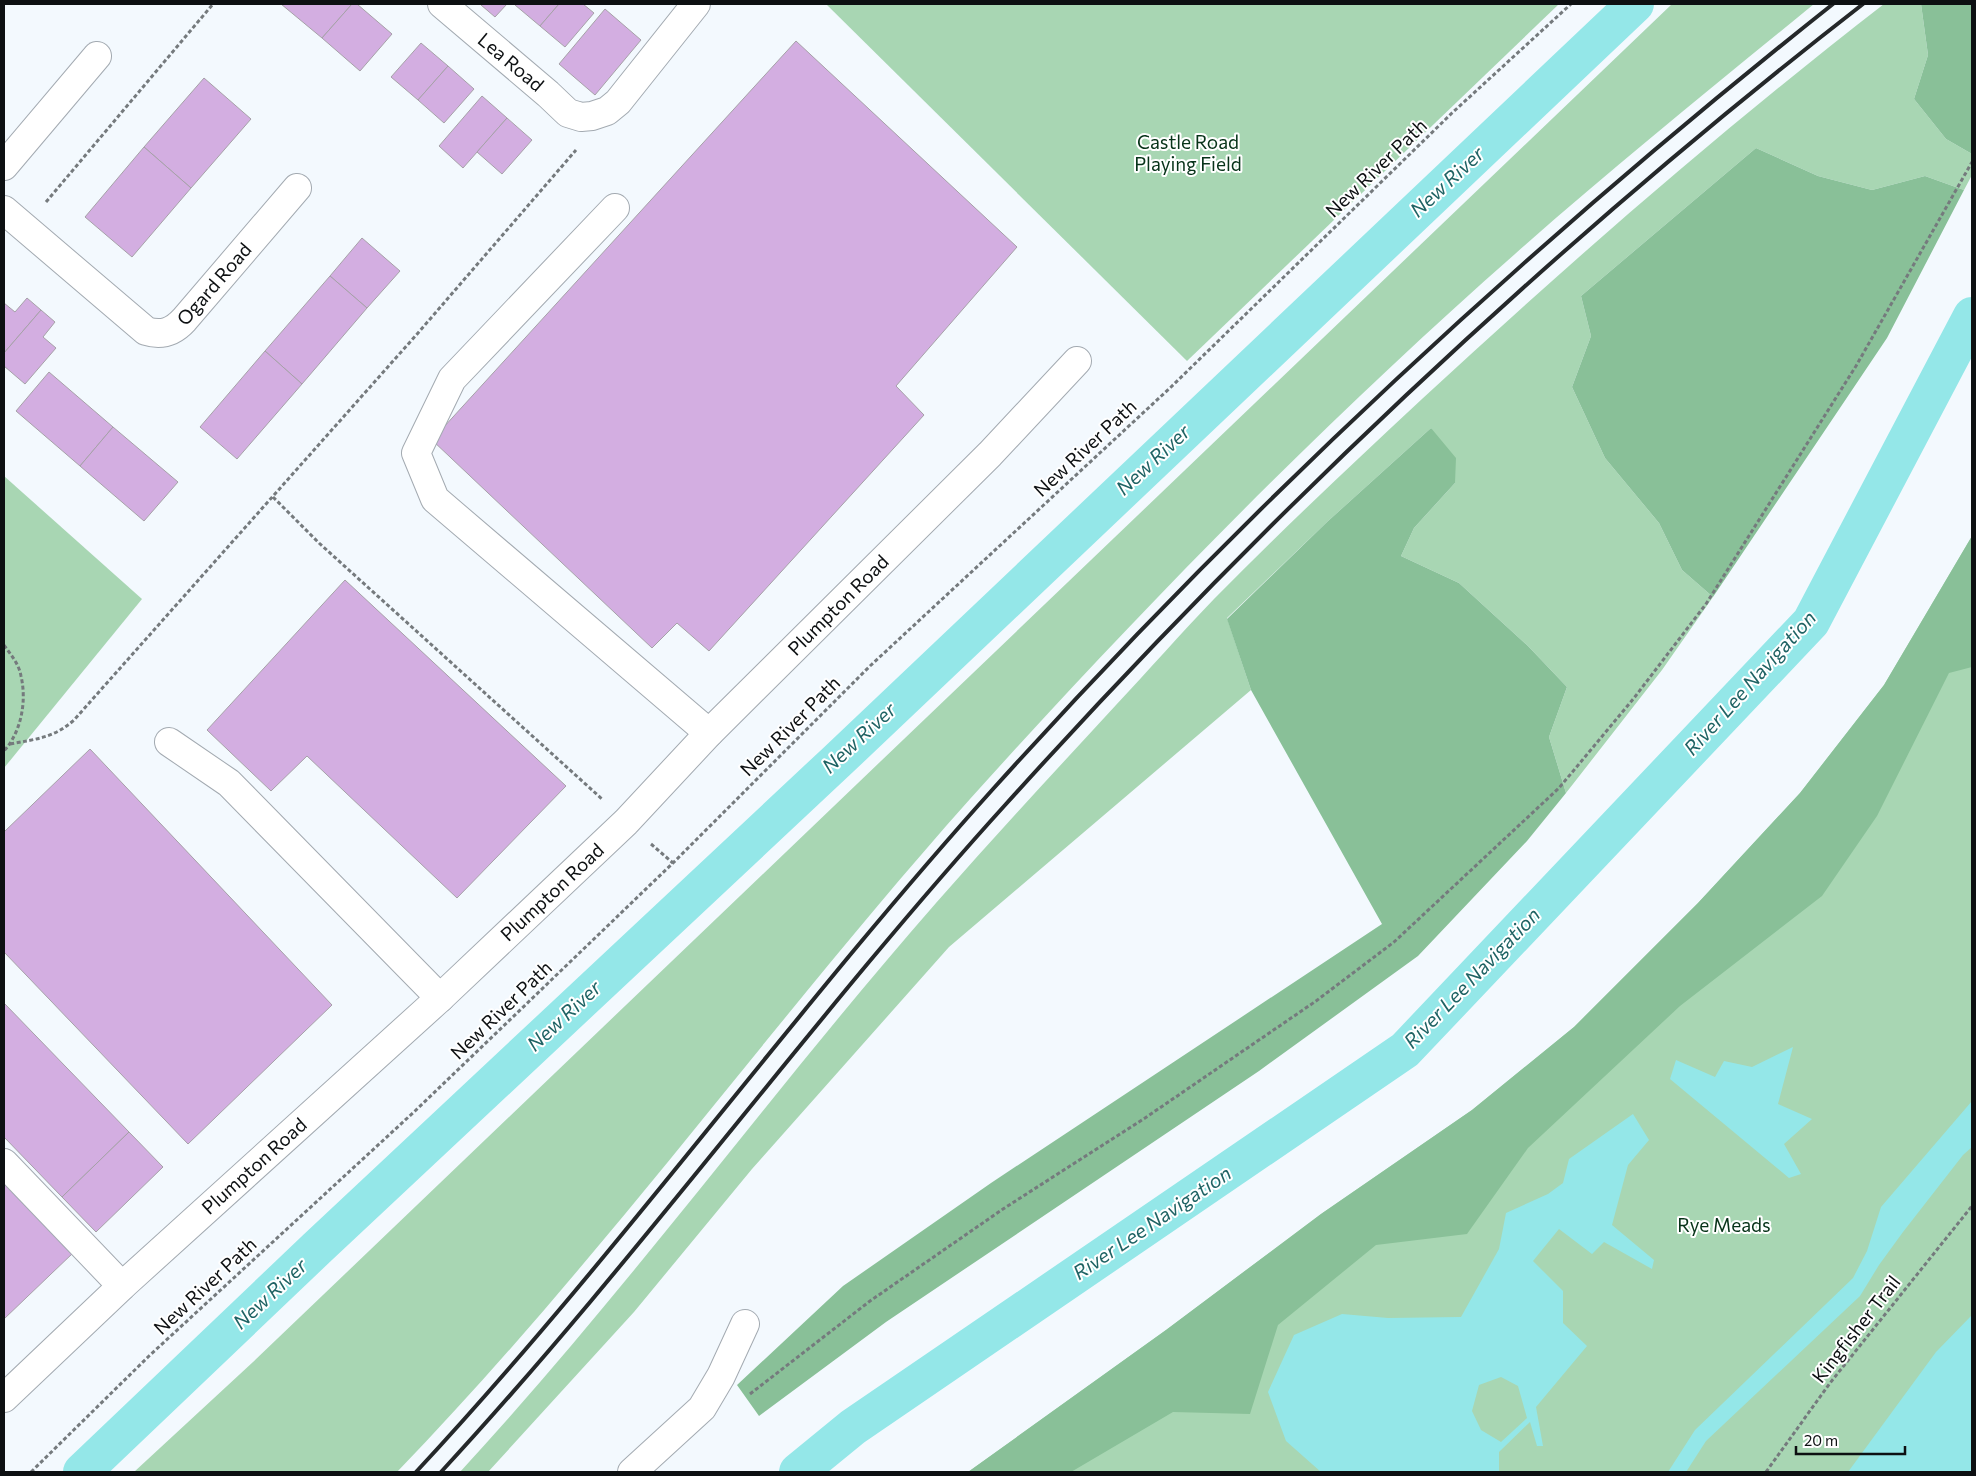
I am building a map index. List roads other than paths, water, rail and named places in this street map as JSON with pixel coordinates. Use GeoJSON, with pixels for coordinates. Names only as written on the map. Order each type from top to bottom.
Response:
{"type":"FeatureCollection","features":[{"type":"Feature","properties":{"kind":"street","name":"Lea Road"},"geometry":{"type":"LineString","coordinates":[[442,4],[568,113],[586,117],[606,111],[618,102],[696,4]]}},
{"type":"Feature","properties":{"kind":"street"},"geometry":{"type":"LineString","coordinates":[[4,166],[97,56]]}},
{"type":"Feature","properties":{"kind":"street","name":"Ogard Road"},"geometry":{"type":"LineString","coordinates":[[4,210],[146,331],[162,334],[171,331],[184,320],[297,188]]}},
{"type":"Feature","properties":{"kind":"street"},"geometry":{"type":"LineString","coordinates":[[615,208],[452,379],[416,453],[435,499],[708,734]]}},
{"type":"Feature","properties":{"kind":"street","name":"Plumpton Road"},"geometry":{"type":"LineString","coordinates":[[4,1398],[122,1286],[440,998],[626,822],[708,734],[990,454],[1077,361]]}},
{"type":"Feature","properties":{"kind":"street"},"geometry":{"type":"LineString","coordinates":[[169,742],[229,783],[440,998]]}},
{"type":"Feature","properties":{"kind":"street"},"geometry":{"type":"LineString","coordinates":[[4,1163],[122,1286]]}},
{"type":"Feature","properties":{"kind":"street"},"geometry":{"type":"LineString","coordinates":[[632,1472],[702,1408],[721,1376],[745,1324]]}},
{"type":"Feature","properties":{"kind":"water"},"geometry":{"type":"Polygon","coordinates":[[[1793,1047],[1778,1104],[1812,1119],[1784,1144],[1801,1174],[1789,1178],[1670,1079],[1676,1060],[1715,1077],[1724,1061],[1752,1067],[1793,1047]]]}},
{"type":"Feature","properties":{"kind":"water"},"geometry":{"type":"Polygon","coordinates":[[[1972,1101],[1972,1147],[1963,1155],[1903,1232],[1879,1265],[1860,1296],[1706,1441],[1686,1472],[1668,1472],[1695,1430],[1853,1278],[1867,1251],[1881,1207],[1972,1101]]]}},
{"type":"Feature","properties":{"kind":"water"},"geometry":{"type":"Polygon","coordinates":[[[1633,1114],[1649,1140],[1628,1165],[1612,1225],[1654,1260],[1652,1269],[1604,1242],[1592,1254],[1559,1229],[1533,1261],[1563,1291],[1563,1323],[1587,1346],[1536,1407],[1543,1446],[1537,1446],[1530,1422],[1499,1452],[1499,1471],[1497,1472],[1321,1472],[1286,1441],[1268,1392],[1294,1335],[1342,1314],[1388,1318],[1461,1317],[1499,1249],[1506,1213],[1548,1194],[1563,1183],[1569,1159],[1633,1114]],[[1501,1377],[1479,1385],[1472,1411],[1481,1430],[1501,1442],[1527,1418],[1518,1386],[1501,1377]]]}},
{"type":"Feature","properties":{"kind":"water"},"geometry":{"type":"Polygon","coordinates":[[[1972,1315],[1972,1472],[1848,1472],[1936,1352],[1972,1315]]]}},
{"type":"Feature","properties":{"kind":"waterway","name":"New River"},"geometry":{"type":"LineString","coordinates":[[82,1472],[317,1248],[836,762],[1635,4]]}},
{"type":"Feature","properties":{"kind":"waterway","name":"River Lee Navigation"},"geometry":{"type":"LineString","coordinates":[[798,1472],[853,1427],[1405,1050],[1811,622],[1972,316]]}},
{"type":"Feature","properties":{"kind":"railway"},"geometry":{"type":"LineString","coordinates":[[416,1472],[564,1305],[919,873],[993,789],[1091,683],[1190,580],[1293,478],[1503,282],[1721,94],[1833,4]]}},
{"type":"Feature","properties":{"kind":"railway"},"geometry":{"type":"LineString","coordinates":[[441,1472],[585,1308],[863,969],[934,886],[1105,696],[1207,590],[1417,385],[1525,286],[1748,95],[1863,4]]}},
{"type":"Feature","properties":{"kind":"park label","name":"Castle Road Playing Field"},"geometry":{"type":"Point","coordinates":[1188,153]}},
{"type":"Feature","properties":{"kind":"park label","name":"Rye Meads"},"geometry":{"type":"Point","coordinates":[1724,1225]}}]}
